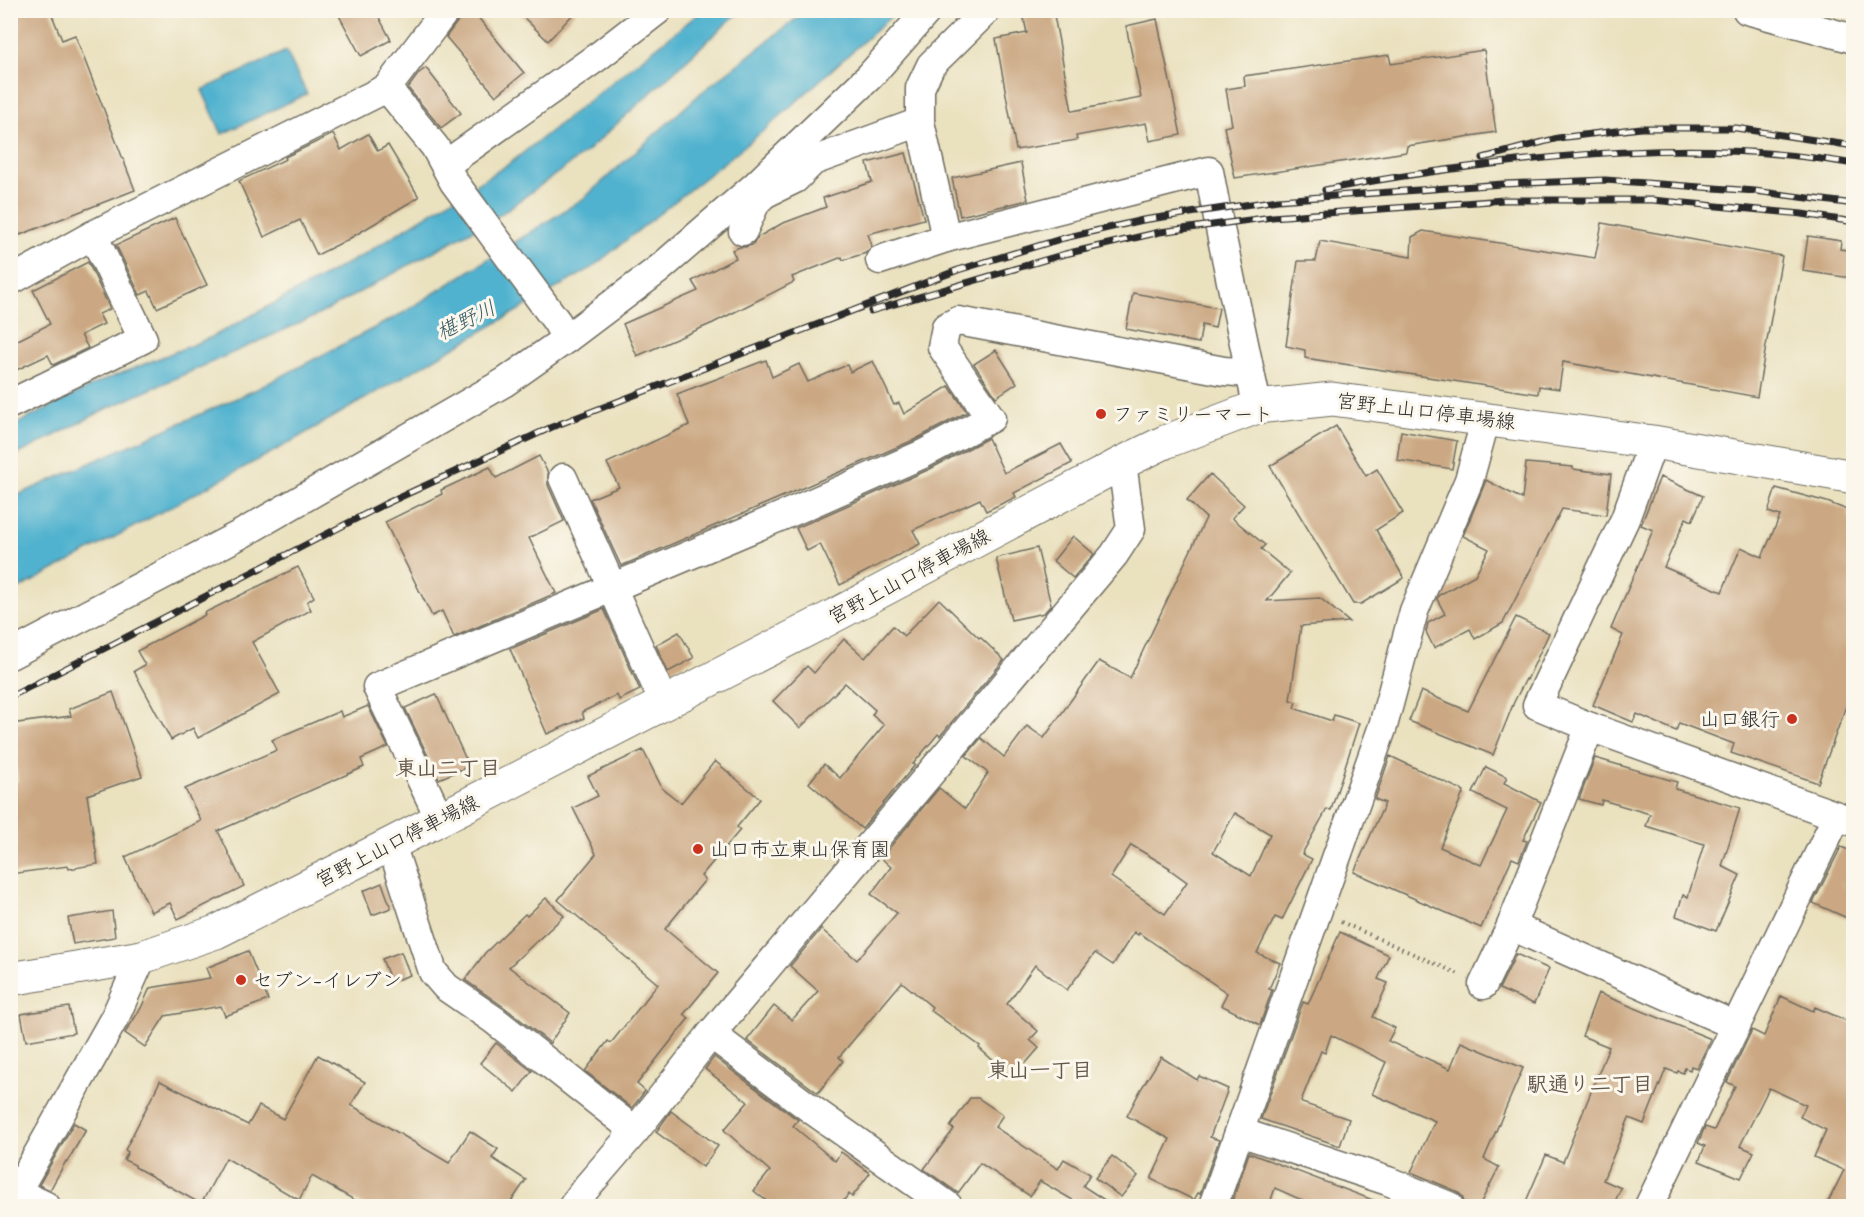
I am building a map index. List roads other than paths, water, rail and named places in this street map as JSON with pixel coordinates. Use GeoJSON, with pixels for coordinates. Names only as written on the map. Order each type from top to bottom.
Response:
{"type":"FeatureCollection","features":[{"type":"Feature","properties":{"kind":"main road","name":"宮野上山口停車場線"},"geometry":{"type":"LineString","coordinates":[[10,979],[142,957],[216,932],[392,844],[1122,463],[1166,442],[1257,407],[1332,399],[1653,442],[1854,477]]}},
{"type":"Feature","properties":{"kind":"street"},"geometry":{"type":"LineString","coordinates":[[10,281],[93,235],[387,88],[446,10]]}},
{"type":"Feature","properties":{"kind":"street"},"geometry":{"type":"LineString","coordinates":[[450,174],[658,10]]}},
{"type":"Feature","properties":{"kind":"street"},"geometry":{"type":"LineString","coordinates":[[10,655],[243,533],[505,382],[562,331],[659,269],[760,190],[870,76],[928,10]]}},
{"type":"Feature","properties":{"kind":"street"},"geometry":{"type":"LineString","coordinates":[[946,238],[920,122],[920,88],[931,65],[987,10]]}},
{"type":"Feature","properties":{"kind":"street"},"geometry":{"type":"LineString","coordinates":[[1747,10],[1783,15],[1854,39]]}},
{"type":"Feature","properties":{"kind":"street"},"geometry":{"type":"LineString","coordinates":[[387,88],[435,147],[450,174],[562,331]]}},
{"type":"Feature","properties":{"kind":"street"},"geometry":{"type":"LineString","coordinates":[[760,190],[795,178],[813,161],[920,122]]}},
{"type":"Feature","properties":{"kind":"street"},"geometry":{"type":"LineString","coordinates":[[880,260],[946,238],[1209,171],[1257,407]]}},
{"type":"Feature","properties":{"kind":"street"},"geometry":{"type":"LineString","coordinates":[[743,231],[760,190]]}},
{"type":"Feature","properties":{"kind":"street"},"geometry":{"type":"LineString","coordinates":[[10,404],[143,339],[93,235]]}},
{"type":"Feature","properties":{"kind":"street"},"geometry":{"type":"LineString","coordinates":[[440,819],[377,687],[782,516],[923,454],[992,418],[942,347],[946,327],[958,321],[1224,371],[1250,373]]}},
{"type":"Feature","properties":{"kind":"street"},"geometry":{"type":"LineString","coordinates":[[1213,1206],[1383,726],[1414,611],[1469,480],[1486,418]]}},
{"type":"Feature","properties":{"kind":"street"},"geometry":{"type":"LineString","coordinates":[[1649,1206],[1736,1026],[1845,819],[1590,727],[1537,705],[1625,519],[1653,442]]}},
{"type":"Feature","properties":{"kind":"street"},"geometry":{"type":"LineString","coordinates":[[573,1206],[711,1034],[1114,555],[1131,529],[1122,463]]}},
{"type":"Feature","properties":{"kind":"street"},"geometry":{"type":"LineString","coordinates":[[562,478],[664,703]]}},
{"type":"Feature","properties":{"kind":"street"},"geometry":{"type":"LineString","coordinates":[[1483,985],[1511,926],[1590,727]]}},
{"type":"Feature","properties":{"kind":"street"},"geometry":{"type":"LineString","coordinates":[[392,844],[433,972],[446,987],[494,1020],[635,1131]]}},
{"type":"Feature","properties":{"kind":"street"},"geometry":{"type":"LineString","coordinates":[[1511,926],[1736,1026]]}},
{"type":"Feature","properties":{"kind":"street"},"geometry":{"type":"LineString","coordinates":[[46,1206],[13,1193],[115,1017],[142,957]]}},
{"type":"Feature","properties":{"kind":"street"},"geometry":{"type":"LineString","coordinates":[[711,1034],[811,1109],[948,1206]]}},
{"type":"Feature","properties":{"kind":"street"},"geometry":{"type":"LineString","coordinates":[[1240,1132],[1388,1181],[1449,1206]]}},
{"type":"Feature","properties":{"kind":"water"},"geometry":{"type":"Polygon","coordinates":[[[702,11],[740,11],[585,153],[498,216],[318,315],[106,409],[11,458],[11,427],[97,383],[212,337],[363,255],[509,164],[702,11]]]}},
{"type":"Feature","properties":{"kind":"water","name":"椹野川"},"geometry":{"type":"Polygon","coordinates":[[[806,11],[897,11],[767,128],[590,269],[278,449],[11,593],[11,498],[257,389],[403,313],[583,199],[702,92],[806,11]]]}},
{"type":"Feature","properties":{"kind":"water"},"geometry":{"type":"Polygon","coordinates":[[[286,51],[307,94],[222,134],[202,90],[286,51]]]}},
{"type":"Feature","properties":{"kind":"railway"},"geometry":{"type":"LineString","coordinates":[[1483,158],[1558,138],[1641,128],[1736,128],[1854,146]]}},
{"type":"Feature","properties":{"kind":"railway"},"geometry":{"type":"LineString","coordinates":[[1325,190],[1478,166],[1588,154],[1677,150],[1721,151],[1810,157],[1854,164]]}},
{"type":"Feature","properties":{"kind":"railway"},"geometry":{"type":"LineString","coordinates":[[10,697],[383,505],[552,427],[958,270],[1064,238],[1143,220],[1278,200],[1503,184],[1605,180],[1755,191],[1854,204]]}},
{"type":"Feature","properties":{"kind":"railway"},"geometry":{"type":"LineString","coordinates":[[871,311],[1065,254],[1160,232],[1272,217],[1504,200],[1652,200],[1802,214],[1854,222]]}},
{"type":"Feature","properties":{"kind":"place","name":"ファミリーマート"},"geometry":{"type":"Point","coordinates":[1101,414]}},
{"type":"Feature","properties":{"kind":"place","name":"山口銀行"},"geometry":{"type":"Point","coordinates":[1792,719]}},
{"type":"Feature","properties":{"kind":"place","name":"山口市立東山保育園"},"geometry":{"type":"Point","coordinates":[698,849]}},
{"type":"Feature","properties":{"kind":"place","name":"セブン-イレブン"},"geometry":{"type":"Point","coordinates":[241,980]}},
{"type":"Feature","properties":{"kind":"district","name":"東山二丁目"},"geometry":{"type":"Point","coordinates":[448,768]}},
{"type":"Feature","properties":{"kind":"district","name":"東山一丁目"},"geometry":{"type":"Point","coordinates":[1040,1070]}},
{"type":"Feature","properties":{"kind":"district","name":"駅通り二丁目"},"geometry":{"type":"Point","coordinates":[1590,1084]}}]}
